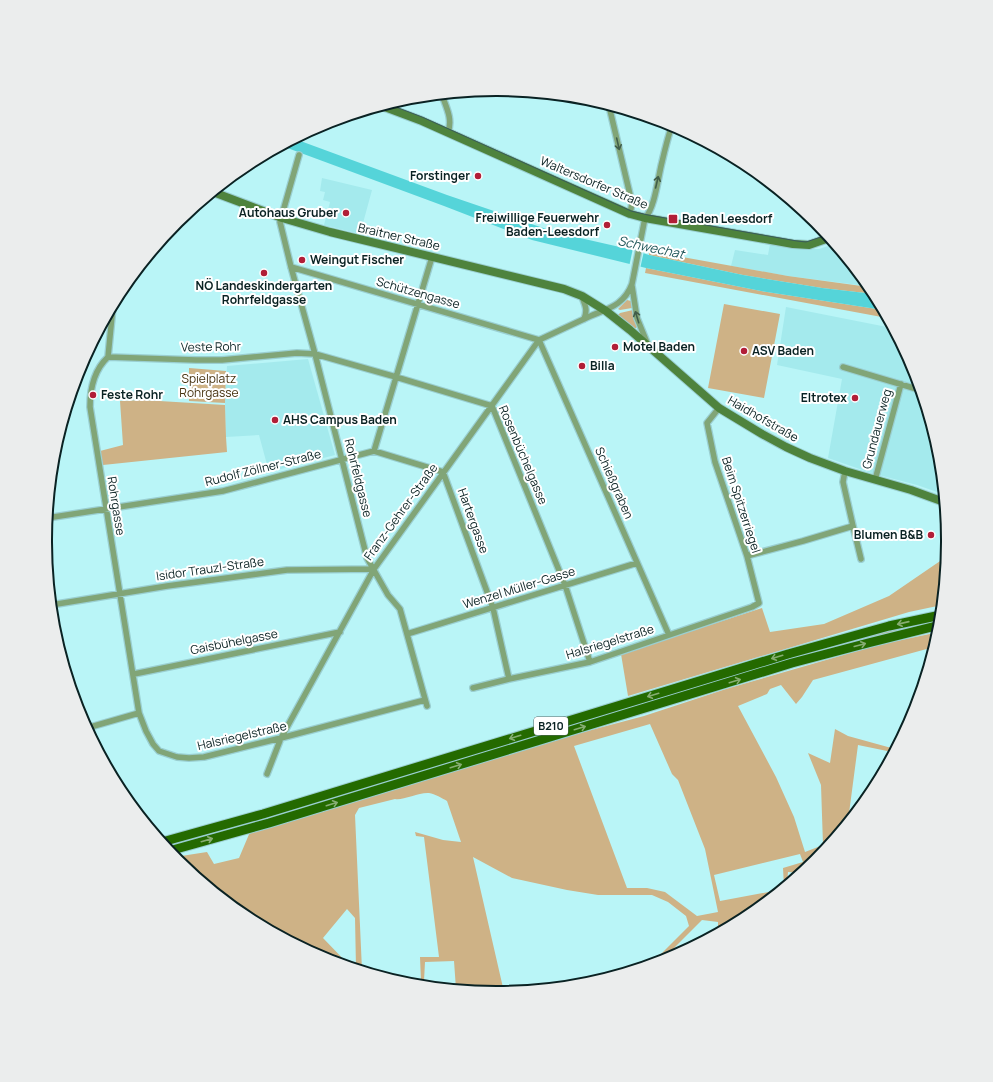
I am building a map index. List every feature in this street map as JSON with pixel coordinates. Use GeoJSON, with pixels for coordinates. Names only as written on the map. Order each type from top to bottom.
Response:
{"type":"FeatureCollection","features":[{"type":"Feature","properties":{"kind":"main road","name":"Waltersdorfer Straße"},"geometry":{"type":"LineString","coordinates":[[391,109],[448,132],[630,214],[644,218],[800,245],[809,245],[823,240]]}},
{"type":"Feature","properties":{"kind":"main road","name":"Braitner Straße"},"geometry":{"type":"LineString","coordinates":[[219,194],[282,218],[330,232],[564,290],[582,296],[606,311],[650,348]]}},
{"type":"Feature","properties":{"kind":"main road","name":"Haidhofstraße"},"geometry":{"type":"LineString","coordinates":[[650,348],[718,408],[786,447],[845,471],[911,490],[939,500]]}},
{"type":"Feature","properties":{"kind":"main road","name":"B210"},"geometry":{"type":"LineString","coordinates":[[168,840],[263,814],[788,654],[889,626],[934,616]]}},
{"type":"Feature","properties":{"kind":"main road","name":"B210"},"geometry":{"type":"LineString","coordinates":[[176,849],[269,823],[792,663],[932,627]]}},
{"type":"Feature","properties":{"kind":"street"},"geometry":{"type":"LineString","coordinates":[[443,99],[449,117],[450,125],[448,132]]}},
{"type":"Feature","properties":{"kind":"street"},"geometry":{"type":"LineString","coordinates":[[610,112],[632,203],[630,214]]}},
{"type":"Feature","properties":{"kind":"street"},"geometry":{"type":"LineString","coordinates":[[539,340],[594,314],[606,311],[625,297],[629,291],[632,284],[644,218],[650,211],[652,205],[670,131]]}},
{"type":"Feature","properties":{"kind":"street","name":"Rohrfeldgasse"},"geometry":{"type":"LineString","coordinates":[[299,155],[280,222],[367,558],[388,595],[400,609],[426,703]]}},
{"type":"Feature","properties":{"kind":"street"},"geometry":{"type":"LineString","coordinates":[[374,451],[432,257]]}},
{"type":"Feature","properties":{"kind":"street","name":"Schützengasse"},"geometry":{"type":"LineString","coordinates":[[291,267],[539,340]]}},
{"type":"Feature","properties":{"kind":"street","name":"Haidhofstraße"},"geometry":{"type":"LineString","coordinates":[[632,284],[637,318],[650,348]]}},
{"type":"Feature","properties":{"kind":"street"},"geometry":{"type":"LineString","coordinates":[[582,296],[586,310],[584,319]]}},
{"type":"Feature","properties":{"kind":"street","name":"Rohrgasse"},"geometry":{"type":"LineString","coordinates":[[111,321],[108,357],[104,361],[94,379],[90,395],[90,407],[134,674],[139,713]]}},
{"type":"Feature","properties":{"kind":"street","name":"Franz-Gehrer-Straße"},"geometry":{"type":"LineString","coordinates":[[267,774],[281,738],[374,569],[539,340]]}},
{"type":"Feature","properties":{"kind":"street","name":"Schießgraben"},"geometry":{"type":"LineString","coordinates":[[539,340],[669,635]]}},
{"type":"Feature","properties":{"kind":"street","name":"Veste Rohr"},"geometry":{"type":"LineString","coordinates":[[108,357],[215,360],[297,353],[315,354]]}},
{"type":"Feature","properties":{"kind":"street","name":"Rosenbüchelgasse"},"geometry":{"type":"LineString","coordinates":[[315,354],[492,406],[565,585],[590,662]]}},
{"type":"Feature","properties":{"kind":"street","name":"Grundauerweg"},"geometry":{"type":"LineString","coordinates":[[844,366],[913,388]]}},
{"type":"Feature","properties":{"kind":"street","name":"Grundauerweg"},"geometry":{"type":"LineString","coordinates":[[875,480],[901,384]]}},
{"type":"Feature","properties":{"kind":"street","name":"Beim Spitzerriegel"},"geometry":{"type":"LineString","coordinates":[[718,408],[707,423],[715,462],[746,556],[759,603],[752,606]]}},
{"type":"Feature","properties":{"kind":"street"},"geometry":{"type":"LineString","coordinates":[[342,459],[374,451],[443,472]]}},
{"type":"Feature","properties":{"kind":"street","name":"Rudolf Zöllner-Straße"},"geometry":{"type":"LineString","coordinates":[[53,517],[223,491],[342,459]]}},
{"type":"Feature","properties":{"kind":"street"},"geometry":{"type":"LineString","coordinates":[[845,471],[843,482],[861,559]]}},
{"type":"Feature","properties":{"kind":"street","name":"Hartergasse"},"geometry":{"type":"LineString","coordinates":[[443,472],[493,608],[508,679]]}},
{"type":"Feature","properties":{"kind":"street"},"geometry":{"type":"LineString","coordinates":[[746,556],[853,526]]}},
{"type":"Feature","properties":{"kind":"street","name":"Wenzel Müller-Gasse"},"geometry":{"type":"LineString","coordinates":[[407,634],[637,563]]}},
{"type":"Feature","properties":{"kind":"street","name":"Isidor Trauzl-Straße"},"geometry":{"type":"LineString","coordinates":[[57,604],[166,586],[287,570],[374,569]]}},
{"type":"Feature","properties":{"kind":"street","name":"Halsriegelstraße"},"geometry":{"type":"LineString","coordinates":[[473,688],[590,662],[752,606]]}},
{"type":"Feature","properties":{"kind":"street","name":"Gaisbühelgasse"},"geometry":{"type":"LineString","coordinates":[[134,674],[340,632]]}},
{"type":"Feature","properties":{"kind":"street","name":"Halsriegelstraße"},"geometry":{"type":"LineString","coordinates":[[139,713],[152,744],[159,751],[177,757],[189,758],[204,757],[426,703]]}},
{"type":"Feature","properties":{"kind":"street"},"geometry":{"type":"LineString","coordinates":[[93,726],[139,713]]}},
{"type":"Feature","properties":{"kind":"shaded area"},"geometry":{"type":"Polygon","coordinates":[[[301,141],[447,195],[558,233],[649,255],[743,275],[822,288],[865,293],[875,309],[761,291],[646,268],[532,240],[288,148],[301,141]]]}},
{"type":"Feature","properties":{"kind":"shaded area","name":"Autohaus Gruber"},"geometry":{"type":"Polygon","coordinates":[[[322,178],[372,190],[360,234],[324,225],[330,202],[323,200],[325,192],[320,191],[322,178]]]}},
{"type":"Feature","properties":{"kind":"shaded area"},"geometry":{"type":"Polygon","coordinates":[[[770,244],[804,249],[819,249],[829,246],[860,285],[788,276],[731,266],[735,250],[768,255],[770,244]]]}},
{"type":"Feature","properties":{"kind":"shaded area"},"geometry":{"type":"Polygon","coordinates":[[[786,307],[885,327],[907,371],[926,426],[938,492],[871,473],[828,458],[842,379],[777,365],[786,307]]]}},
{"type":"Feature","properties":{"kind":"shaded area","name":"AHS Campus Baden"},"geometry":{"type":"Polygon","coordinates":[[[308,359],[335,455],[269,472],[259,435],[226,437],[225,403],[227,366],[308,359]]]}},
{"type":"Feature","properties":{"kind":"green space"},"geometry":{"type":"Polygon","coordinates":[[[649,251],[788,276],[860,286],[865,293],[822,288],[743,275],[649,255],[649,251]]]}},
{"type":"Feature","properties":{"kind":"green space"},"geometry":{"type":"Polygon","coordinates":[[[646,268],[761,291],[875,309],[880,317],[645,273],[646,268]]]}},
{"type":"Feature","properties":{"kind":"green space"},"geometry":{"type":"Polygon","coordinates":[[[627,300],[631,301],[632,308],[618,309],[627,300]]]}},
{"type":"Feature","properties":{"kind":"green space","name":"ASV Baden"},"geometry":{"type":"Polygon","coordinates":[[[724,304],[780,314],[764,398],[708,388],[724,304]]]}},
{"type":"Feature","properties":{"kind":"green space"},"geometry":{"type":"Polygon","coordinates":[[[633,310],[638,326],[636,328],[618,315],[620,313],[633,310]]]}},
{"type":"Feature","properties":{"kind":"green space","name":"Spielplatz Rohrgasse"},"geometry":{"type":"Polygon","coordinates":[[[189,368],[226,371],[225,403],[189,401],[189,368]]]}},
{"type":"Feature","properties":{"kind":"green space"},"geometry":{"type":"Polygon","coordinates":[[[143,400],[225,405],[227,452],[103,465],[100,451],[123,445],[120,401],[143,400]]]}},
{"type":"Feature","properties":{"kind":"green space"},"geometry":{"type":"Polygon","coordinates":[[[940,561],[936,606],[909,612],[628,696],[621,654],[762,608],[770,632],[824,624],[889,596],[940,561]]]}},
{"type":"Feature","properties":{"kind":"green space"},"geometry":{"type":"Polygon","coordinates":[[[933,620],[933,624],[529,740],[522,740],[769,663],[868,635],[933,620]]]}},
{"type":"Feature","properties":{"kind":"green space"},"geometry":{"type":"Polygon","coordinates":[[[931,634],[928,649],[813,680],[796,704],[781,685],[770,689],[767,694],[738,706],[776,777],[794,817],[805,852],[819,847],[793,872],[788,872],[788,877],[784,880],[783,868],[803,862],[800,854],[714,875],[720,901],[770,892],[718,927],[718,922],[702,920],[673,949],[659,955],[689,926],[686,916],[668,902],[652,895],[598,895],[512,878],[473,857],[503,986],[456,984],[454,961],[425,962],[424,980],[421,979],[420,957],[439,957],[424,837],[416,836],[415,832],[443,840],[461,842],[447,801],[429,793],[402,799],[395,799],[359,808],[355,815],[362,964],[356,963],[355,918],[347,909],[323,938],[342,958],[300,940],[250,911],[226,894],[183,856],[207,852],[214,864],[239,858],[250,832],[565,737],[644,716],[726,689],[878,645],[931,634]],[[650,724],[574,746],[627,888],[647,888],[665,892],[697,916],[718,912],[705,849],[678,780],[672,774],[650,724]]]}},
{"type":"Feature","properties":{"kind":"green space"},"geometry":{"type":"Polygon","coordinates":[[[835,729],[848,736],[890,748],[888,751],[858,745],[849,812],[823,842],[821,785],[808,753],[830,763],[835,729]]]}},
{"type":"Feature","properties":{"kind":"green space"},"geometry":{"type":"Polygon","coordinates":[[[369,787],[366,790],[174,846],[171,843],[369,787]]]}},
{"type":"Feature","properties":{"kind":"pier"},"geometry":{"type":"Polygon","coordinates":[[[633,248],[644,251],[640,269],[629,267],[633,248]]]}},
{"type":"Feature","properties":{"kind":"tram line"},"geometry":{"type":"LineString","coordinates":[[398,108],[422,117],[631,211],[797,241],[806,242],[821,237]]}},
{"type":"Feature","properties":{"kind":"place","name":"Forstinger"},"geometry":{"type":"Point","coordinates":[478,176]}},
{"type":"Feature","properties":{"kind":"place","name":"Autohaus Gruber"},"geometry":{"type":"Point","coordinates":[346,213]}},
{"type":"Feature","properties":{"kind":"place","name":"Baden Leesdorf"},"geometry":{"type":"Point","coordinates":[673,219]}},
{"type":"Feature","properties":{"kind":"place","name":"Freiwillige Feuerwehr Baden-Leesdorf"},"geometry":{"type":"Point","coordinates":[607,225]}},
{"type":"Feature","properties":{"kind":"place","name":"Weingut Fischer"},"geometry":{"type":"Point","coordinates":[302,260]}},
{"type":"Feature","properties":{"kind":"place","name":"NÖ Landeskindergarten Rohrfeldgasse"},"geometry":{"type":"Point","coordinates":[264,273]}},
{"type":"Feature","properties":{"kind":"place","name":"Motel Baden"},"geometry":{"type":"Point","coordinates":[615,347]}},
{"type":"Feature","properties":{"kind":"place","name":"ASV Baden"},"geometry":{"type":"Point","coordinates":[744,351]}},
{"type":"Feature","properties":{"kind":"place","name":"Billa"},"geometry":{"type":"Point","coordinates":[582,366]}},
{"type":"Feature","properties":{"kind":"place","name":"Feste Rohr"},"geometry":{"type":"Point","coordinates":[93,395]}},
{"type":"Feature","properties":{"kind":"place","name":"Eltrotex"},"geometry":{"type":"Point","coordinates":[855,398]}},
{"type":"Feature","properties":{"kind":"place","name":"AHS Campus Baden"},"geometry":{"type":"Point","coordinates":[275,420]}},
{"type":"Feature","properties":{"kind":"place","name":"Blumen B&B"},"geometry":{"type":"Point","coordinates":[931,535]}},
{"type":"Feature","properties":{"kind":"water label","name":"Schwechat"},"geometry":{"type":"Point","coordinates":[651,247]}}]}
